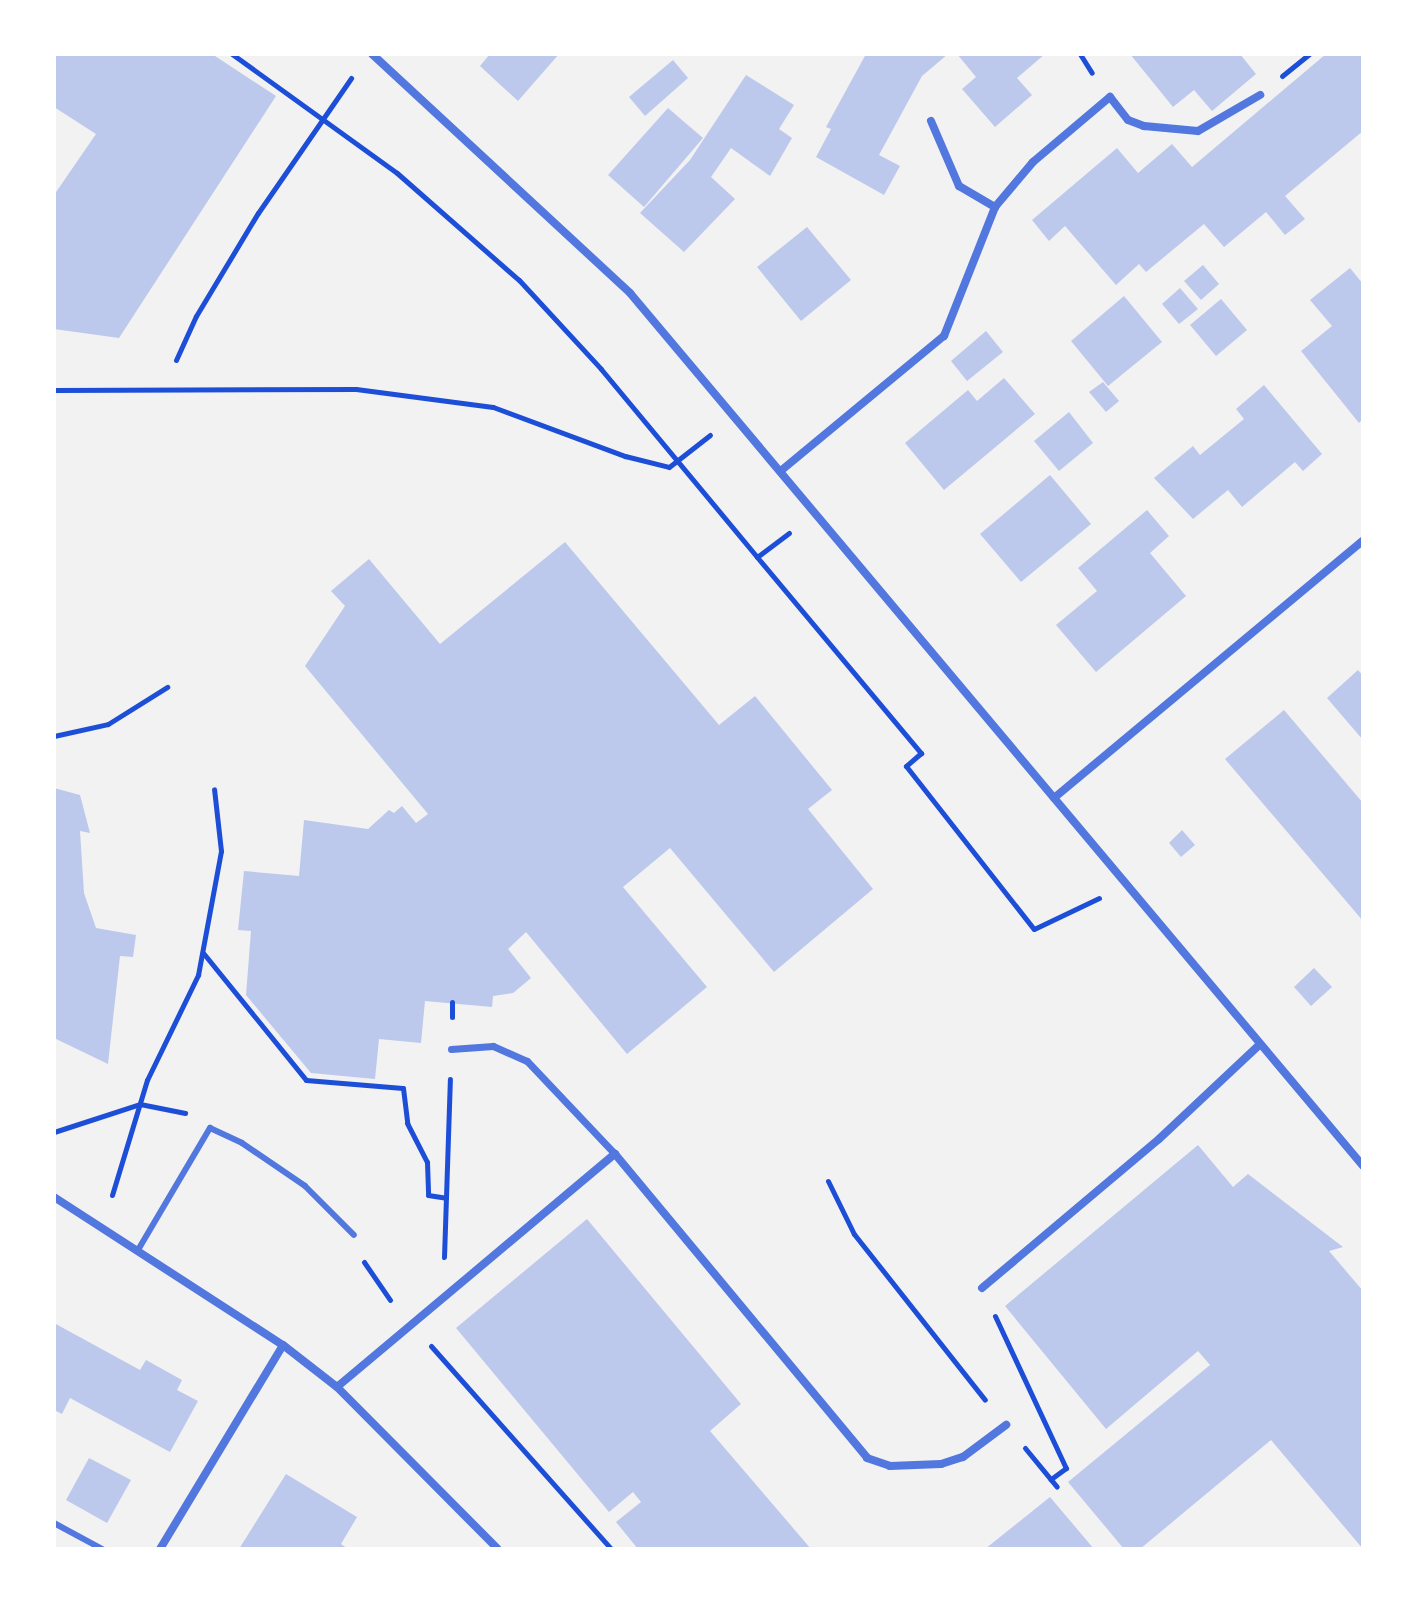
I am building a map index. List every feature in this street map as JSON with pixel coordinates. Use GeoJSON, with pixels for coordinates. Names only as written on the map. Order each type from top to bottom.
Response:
{"type":"FeatureCollection","features":[{"type":"Feature","properties":{"kind":"street"},"geometry":{"type":"LineString","coordinates":[[372,54],[630,293],[783,469],[1259,1045],[1363,1166]]}},
{"type":"Feature","properties":{"kind":"street"},"geometry":{"type":"LineString","coordinates":[[783,469],[944,336],[995,207],[1033,162],[1110,97],[1128,120],[1144,126],[1198,131],[1260,95]]}},
{"type":"Feature","properties":{"kind":"street"},"geometry":{"type":"LineString","coordinates":[[931,121],[959,186],[995,207]]}},
{"type":"Feature","properties":{"kind":"street"},"geometry":{"type":"LineString","coordinates":[[1054,798],[1363,541]]}},
{"type":"Feature","properties":{"kind":"street"},"geometry":{"type":"LineString","coordinates":[[982,1288],[1159,1139],[1259,1045]]}},
{"type":"Feature","properties":{"kind":"street"},"geometry":{"type":"LineString","coordinates":[[451,1049],[493,1046],[527,1061],[615,1154],[867,1458],[890,1466],[941,1464],[963,1457],[1006,1425]]}},
{"type":"Feature","properties":{"kind":"street"},"geometry":{"type":"LineString","coordinates":[[337,1387],[615,1154]]}},
{"type":"Feature","properties":{"kind":"street"},"geometry":{"type":"LineString","coordinates":[[54,1197],[283,1345],[337,1387],[498,1549]]}},
{"type":"Feature","properties":{"kind":"street"},"geometry":{"type":"LineString","coordinates":[[160,1549],[283,1345]]}},
{"type":"Feature","properties":{"kind":"lane"},"geometry":{"type":"LineString","coordinates":[[138,1250],[210,1128],[305,1186],[354,1235]]}},
{"type":"Feature","properties":{"kind":"lane"},"geometry":{"type":"LineString","coordinates":[[54,1523],[102,1549]]}},
{"type":"Feature","properties":{"kind":"path"},"geometry":{"type":"LineString","coordinates":[[232,54],[325,117],[519,280],[676,461],[921,753],[906,766],[1034,929],[1126,885]]}},
{"type":"Feature","properties":{"kind":"path"},"geometry":{"type":"LineString","coordinates":[[176,360],[196,316],[258,213],[359,67]]}},
{"type":"Feature","properties":{"kind":"path"},"geometry":{"type":"LineString","coordinates":[[54,390],[356,389],[493,407],[625,456],[669,467],[736,415]]}},
{"type":"Feature","properties":{"kind":"path"},"geometry":{"type":"LineString","coordinates":[[757,557],[819,512]]}},
{"type":"Feature","properties":{"kind":"path"},"geometry":{"type":"LineString","coordinates":[[54,736],[108,724],[167,687]]}},
{"type":"Feature","properties":{"kind":"path"},"geometry":{"type":"LineString","coordinates":[[103,1227],[140,1104],[203,953],[221,851],[214,789]]}},
{"type":"Feature","properties":{"kind":"path"},"geometry":{"type":"LineString","coordinates":[[203,953],[306,1080],[403,1088],[407,1123],[427,1162],[428,1195],[446,1198]]}},
{"type":"Feature","properties":{"kind":"path"},"geometry":{"type":"LineString","coordinates":[[443,1296],[452,1002]]}},
{"type":"Feature","properties":{"kind":"path"},"geometry":{"type":"LineString","coordinates":[[54,1132],[140,1104],[181,1111],[210,1128]]}},
{"type":"Feature","properties":{"kind":"path"},"geometry":{"type":"LineString","coordinates":[[828,1181],[854,1234],[897,1293],[1057,1487]]}},
{"type":"Feature","properties":{"kind":"path"},"geometry":{"type":"LineString","coordinates":[[354,1235],[369,1275],[611,1549]]}},
{"type":"Feature","properties":{"kind":"path"},"geometry":{"type":"LineString","coordinates":[[982,1288],[1066,1468],[1051,1479]]}},
{"type":"Feature","properties":{"kind":"building"},"geometry":{"type":"Polygon","coordinates":[[[54,54],[212,54],[276,96],[119,338],[54,329],[54,195],[96,134],[54,107],[54,54]]]}},
{"type":"Feature","properties":{"kind":"building"},"geometry":{"type":"Polygon","coordinates":[[[490,54],[559,54],[518,101],[480,66],[490,54]]]}},
{"type":"Feature","properties":{"kind":"building"},"geometry":{"type":"Polygon","coordinates":[[[866,54],[948,54],[922,76],[879,155],[900,166],[884,195],[816,157],[831,129],[826,127],[866,54]]]}},
{"type":"Feature","properties":{"kind":"building"},"geometry":{"type":"Polygon","coordinates":[[[957,54],[1045,54],[1017,78],[1032,95],[995,127],[962,89],[976,77],[957,54]]]}},
{"type":"Feature","properties":{"kind":"building"},"geometry":{"type":"Polygon","coordinates":[[[1130,54],[1240,54],[1256,74],[1212,111],[1194,90],[1173,107],[1130,54]]]}},
{"type":"Feature","properties":{"kind":"building"},"geometry":{"type":"Polygon","coordinates":[[[1326,54],[1363,54],[1363,131],[1285,196],[1305,219],[1285,235],[1266,212],[1224,247],[1204,224],[1146,272],[1139,264],[1116,285],[1065,226],[1049,241],[1032,220],[1117,148],[1138,173],[1172,144],[1192,167],[1326,54]]]}},
{"type":"Feature","properties":{"kind":"building"},"geometry":{"type":"Polygon","coordinates":[[[673,60],[688,78],[645,116],[629,97],[673,60]]]}},
{"type":"Feature","properties":{"kind":"building"},"geometry":{"type":"Polygon","coordinates":[[[746,75],[794,105],[779,129],[792,138],[770,176],[731,148],[711,177],[735,199],[684,252],[640,213],[690,160],[746,75]]]}},
{"type":"Feature","properties":{"kind":"building"},"geometry":{"type":"Polygon","coordinates":[[[668,108],[703,138],[644,207],[608,175],[668,108]]]}},
{"type":"Feature","properties":{"kind":"building"},"geometry":{"type":"Polygon","coordinates":[[[807,227],[851,280],[801,321],[757,267],[807,227]]]}},
{"type":"Feature","properties":{"kind":"building"},"geometry":{"type":"Polygon","coordinates":[[[1203,265],[1219,284],[1201,300],[1184,281],[1203,265]]]}},
{"type":"Feature","properties":{"kind":"building"},"geometry":{"type":"Polygon","coordinates":[[[1350,268],[1363,284],[1363,419],[1359,423],[1301,351],[1332,326],[1310,300],[1350,268]]]}},
{"type":"Feature","properties":{"kind":"building"},"geometry":{"type":"Polygon","coordinates":[[[1180,288],[1198,309],[1179,324],[1162,304],[1180,288]]]}},
{"type":"Feature","properties":{"kind":"building"},"geometry":{"type":"Polygon","coordinates":[[[1124,296],[1162,342],[1108,386],[1071,341],[1124,296]]]}},
{"type":"Feature","properties":{"kind":"building"},"geometry":{"type":"Polygon","coordinates":[[[1221,299],[1247,330],[1216,356],[1190,325],[1221,299]]]}},
{"type":"Feature","properties":{"kind":"building"},"geometry":{"type":"Polygon","coordinates":[[[986,331],[1003,352],[967,381],[951,361],[986,331]]]}},
{"type":"Feature","properties":{"kind":"building"},"geometry":{"type":"Polygon","coordinates":[[[1004,378],[1035,414],[944,490],[905,443],[968,390],[977,401],[1004,378]]]}},
{"type":"Feature","properties":{"kind":"building"},"geometry":{"type":"Polygon","coordinates":[[[1103,382],[1119,401],[1106,412],[1089,392],[1103,382]]]}},
{"type":"Feature","properties":{"kind":"building"},"geometry":{"type":"Polygon","coordinates":[[[1264,385],[1322,454],[1303,471],[1295,462],[1242,507],[1228,490],[1193,519],[1154,478],[1193,446],[1200,455],[1244,419],[1236,409],[1264,385]]]}},
{"type":"Feature","properties":{"kind":"building"},"geometry":{"type":"Polygon","coordinates":[[[1069,412],[1093,443],[1059,471],[1034,441],[1069,412]]]}},
{"type":"Feature","properties":{"kind":"building"},"geometry":{"type":"Polygon","coordinates":[[[1050,475],[1091,524],[1021,582],[980,534],[1050,475]]]}},
{"type":"Feature","properties":{"kind":"building"},"geometry":{"type":"Polygon","coordinates":[[[1147,510],[1169,536],[1150,553],[1186,596],[1096,672],[1056,625],[1097,591],[1078,568],[1147,510]]]}},
{"type":"Feature","properties":{"kind":"building"},"geometry":{"type":"Polygon","coordinates":[[[565,542],[719,725],[755,696],[832,790],[808,809],[873,889],[774,972],[670,848],[623,887],[707,987],[627,1054],[526,932],[508,949],[531,978],[513,993],[493,996],[492,1007],[425,1001],[421,1043],[379,1039],[375,1079],[311,1073],[246,995],[251,931],[238,930],[244,871],[299,876],[304,820],[368,829],[389,810],[394,813],[402,806],[416,823],[428,814],[305,666],[345,606],[331,591],[369,559],[440,644],[565,542]]]}},
{"type":"Feature","properties":{"kind":"building"},"geometry":{"type":"Polygon","coordinates":[[[1358,670],[1363,676],[1363,740],[1327,698],[1358,670]]]}},
{"type":"Feature","properties":{"kind":"building"},"geometry":{"type":"Polygon","coordinates":[[[1284,710],[1363,803],[1363,921],[1225,759],[1284,710]]]}},
{"type":"Feature","properties":{"kind":"building"},"geometry":{"type":"Polygon","coordinates":[[[54,788],[80,795],[90,833],[80,831],[84,893],[96,928],[136,935],[133,957],[120,956],[108,1064],[54,1038],[54,788]]]}},
{"type":"Feature","properties":{"kind":"building"},"geometry":{"type":"Polygon","coordinates":[[[1182,830],[1195,845],[1181,857],[1169,843],[1182,830]]]}},
{"type":"Feature","properties":{"kind":"building"},"geometry":{"type":"Polygon","coordinates":[[[1314,968],[1332,987],[1311,1006],[1294,987],[1314,968]]]}},
{"type":"Feature","properties":{"kind":"building"},"geometry":{"type":"Polygon","coordinates":[[[1198,1145],[1233,1187],[1248,1174],[1343,1247],[1329,1251],[1363,1291],[1363,1549],[1271,1440],[1140,1549],[1124,1549],[1068,1482],[1210,1365],[1198,1351],[1106,1429],[1005,1306],[1198,1145]]]}},
{"type":"Feature","properties":{"kind":"building"},"geometry":{"type":"Polygon","coordinates":[[[587,1219],[741,1404],[710,1431],[811,1549],[638,1549],[616,1522],[641,1502],[633,1492],[609,1512],[456,1328],[587,1219]]]}},
{"type":"Feature","properties":{"kind":"building"},"geometry":{"type":"Polygon","coordinates":[[[54,1323],[140,1370],[146,1360],[182,1380],[177,1390],[198,1401],[170,1452],[70,1398],[62,1414],[54,1410],[54,1323]]]}},
{"type":"Feature","properties":{"kind":"building"},"geometry":{"type":"Polygon","coordinates":[[[89,1458],[131,1480],[107,1523],[66,1500],[89,1458]]]}},
{"type":"Feature","properties":{"kind":"building"},"geometry":{"type":"Polygon","coordinates":[[[286,1474],[357,1517],[341,1544],[348,1549],[239,1549],[286,1474]]]}},
{"type":"Feature","properties":{"kind":"building"},"geometry":{"type":"Polygon","coordinates":[[[1050,1497],[1094,1549],[985,1549],[1050,1497]]]}}]}
